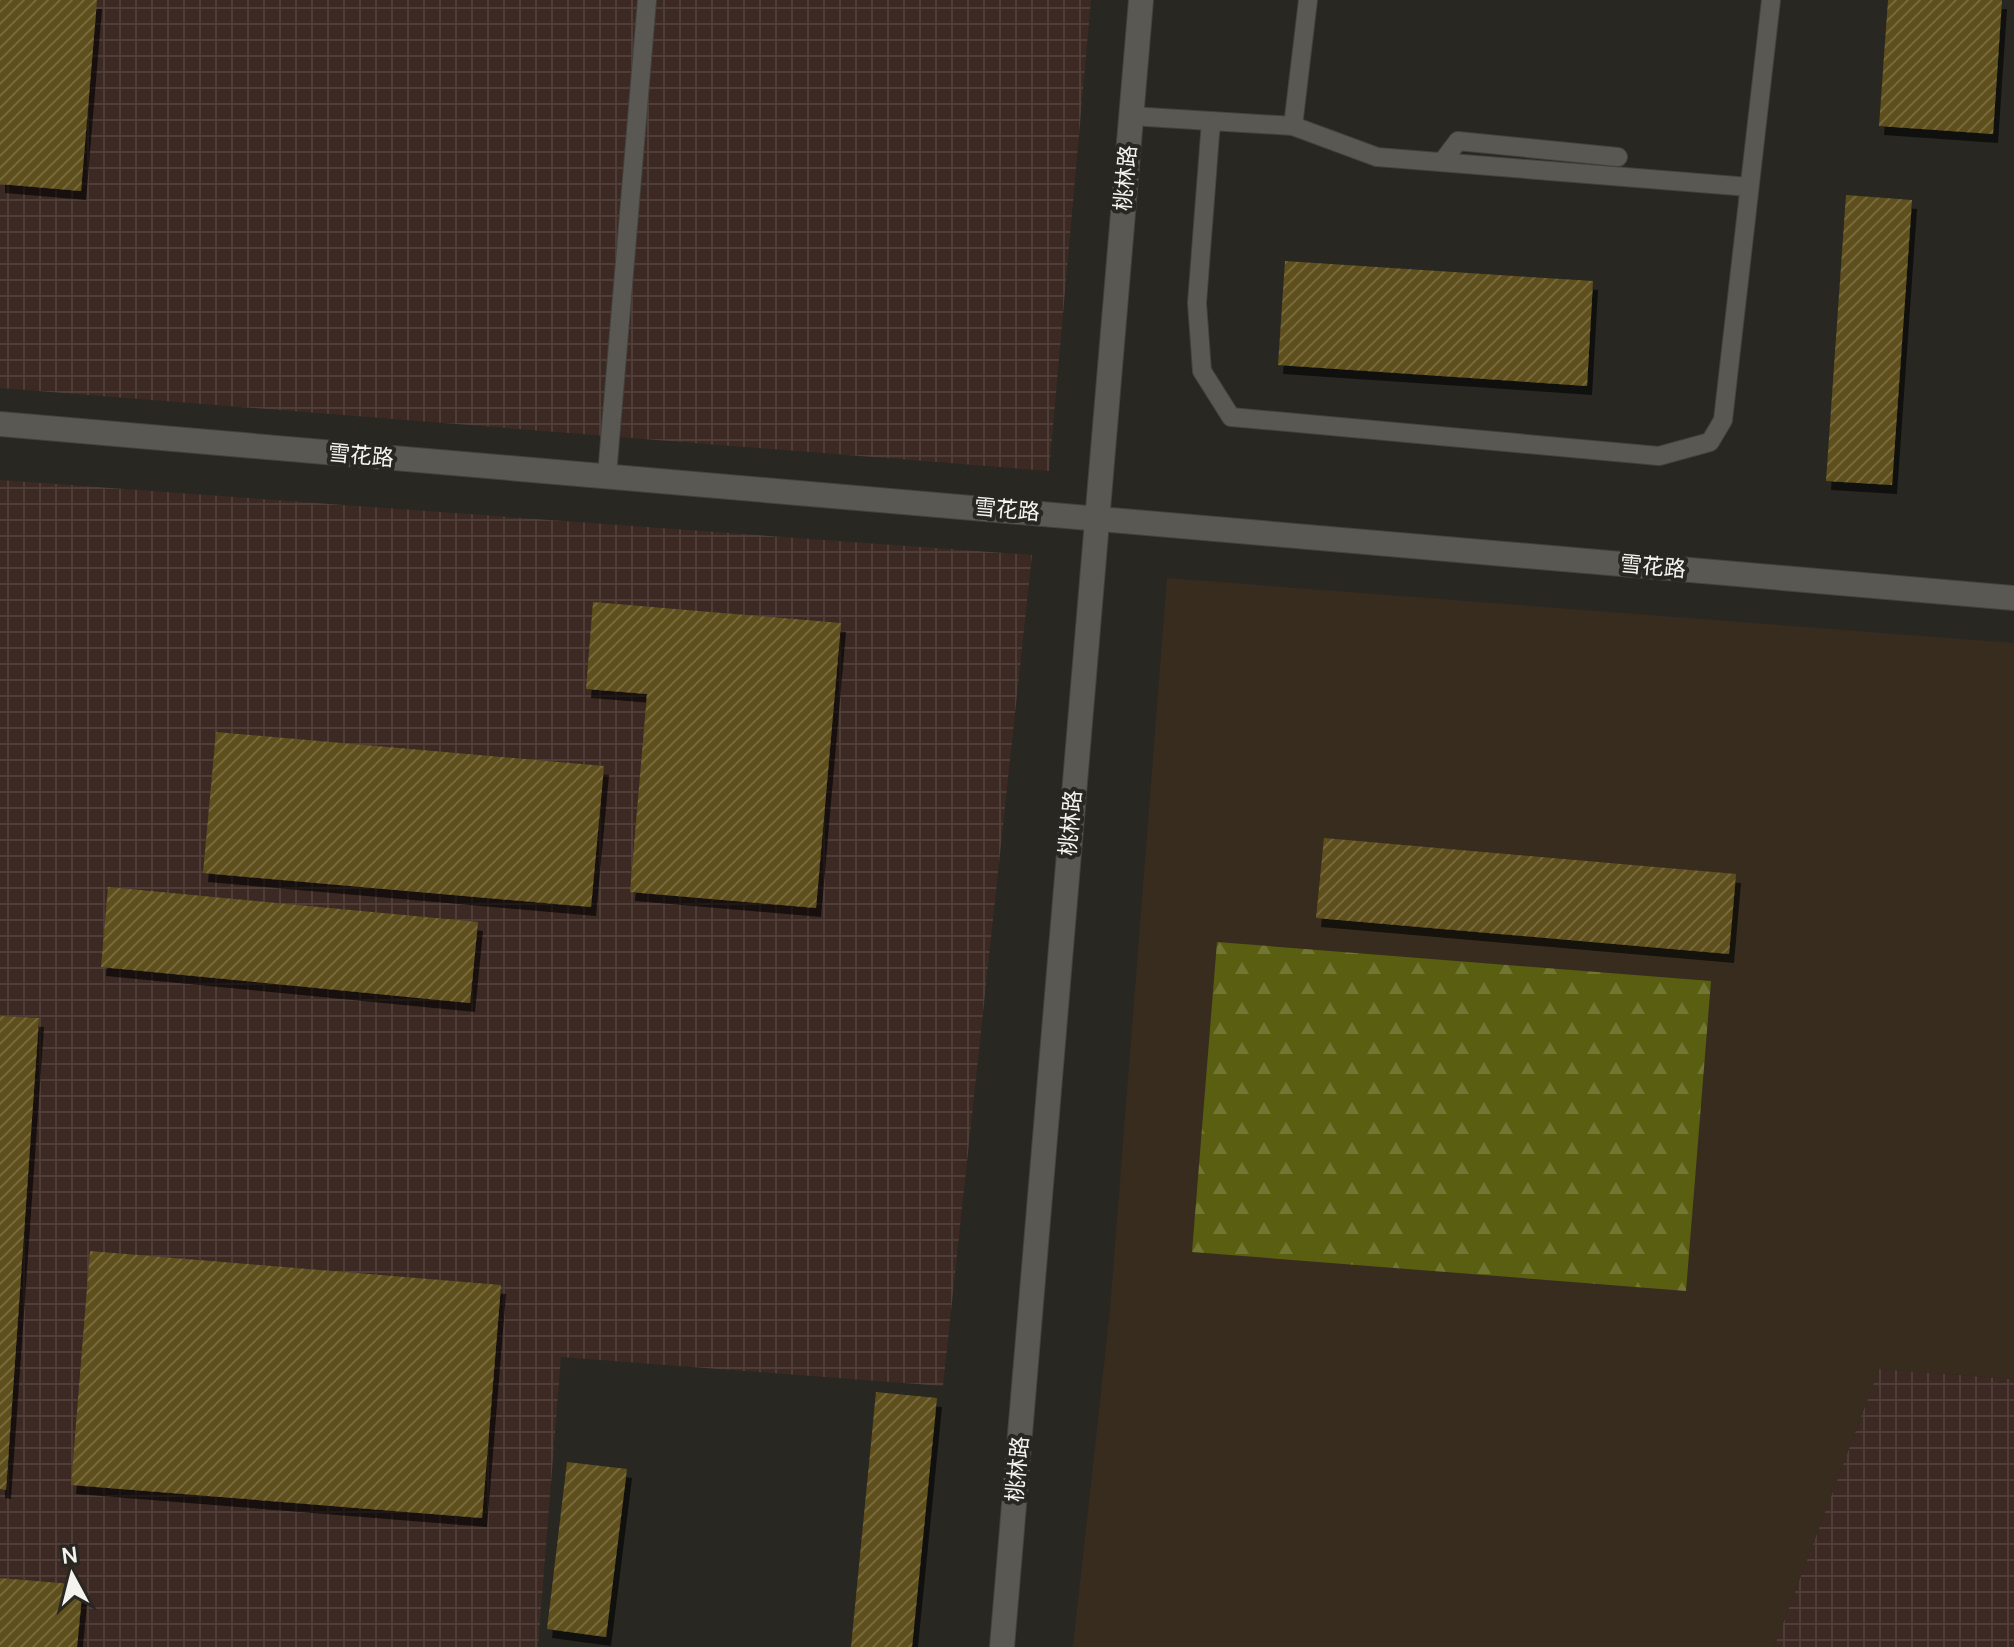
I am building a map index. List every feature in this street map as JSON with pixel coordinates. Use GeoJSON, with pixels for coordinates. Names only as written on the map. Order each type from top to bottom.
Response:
{"type":"FeatureCollection","features":[{"type":"Feature","properties":{"kind":"street","name":"桃林路"},"geometry":{"type":"LineString","coordinates":[[1002,1647],[1141,0]]}},
{"type":"Feature","properties":{"kind":"street","name":"雪花路"},"geometry":{"type":"LineString","coordinates":[[0,424],[2014,598]]}},
{"type":"Feature","properties":{"kind":"lane"},"geometry":{"type":"LineString","coordinates":[[607,475],[647,0]]}},
{"type":"Feature","properties":{"kind":"lane"},"geometry":{"type":"LineString","coordinates":[[1293,126],[1308,0]]}},
{"type":"Feature","properties":{"kind":"lane"},"geometry":{"type":"LineString","coordinates":[[1211,121],[1197,303],[1202,371],[1231,417],[1659,456],[1710,442],[1723,420],[1771,0]]}},
{"type":"Feature","properties":{"kind":"lane"},"geometry":{"type":"LineString","coordinates":[[1131,116],[1293,126],[1377,157],[1749,187]]}},
{"type":"Feature","properties":{"kind":"lane"},"geometry":{"type":"LineString","coordinates":[[1442,162],[1458,141],[1618,157]]}},
{"type":"Feature","properties":{"kind":"shaded area"},"geometry":{"type":"Polygon","coordinates":[[[0,0],[1091,0],[1049,471],[0,388],[0,0]]]}},
{"type":"Feature","properties":{"kind":"shaded area"},"geometry":{"type":"Polygon","coordinates":[[[0,480],[1032,555],[943,1386],[561,1357],[538,1647],[0,1647],[0,480]]]}},
{"type":"Feature","properties":{"kind":"shaded area"},"geometry":{"type":"Polygon","coordinates":[[[1167,578],[2014,643],[2014,1379],[1879,1369],[1774,1647],[1073,1647],[1110,1310],[1167,578]]]}},
{"type":"Feature","properties":{"kind":"shaded area"},"geometry":{"type":"Polygon","coordinates":[[[1879,1369],[2014,1379],[2014,1647],[1774,1647],[1879,1369]]]}},
{"type":"Feature","properties":{"kind":"green space"},"geometry":{"type":"Polygon","coordinates":[[[1217,942],[1711,981],[1686,1291],[1192,1252],[1217,942]]]}},
{"type":"Feature","properties":{"kind":"building"},"geometry":{"type":"Polygon","coordinates":[[[0,0],[97,0],[81,191],[0,184],[0,0]]]}},
{"type":"Feature","properties":{"kind":"building"},"geometry":{"type":"Polygon","coordinates":[[[1888,0],[2002,0],[1993,134],[1879,126],[1888,0]]]}},
{"type":"Feature","properties":{"kind":"building"},"geometry":{"type":"Polygon","coordinates":[[[1846,195],[1912,200],[1892,485],[1826,481],[1846,195]]]}},
{"type":"Feature","properties":{"kind":"building"},"geometry":{"type":"Polygon","coordinates":[[[1285,261],[1593,281],[1587,386],[1278,365],[1285,261]]]}},
{"type":"Feature","properties":{"kind":"building"},"geometry":{"type":"Polygon","coordinates":[[[593,602],[841,623],[816,908],[630,892],[647,694],[586,689],[593,602]]]}},
{"type":"Feature","properties":{"kind":"building"},"geometry":{"type":"Polygon","coordinates":[[[216,732],[604,766],[591,907],[203,873],[216,732]]]}},
{"type":"Feature","properties":{"kind":"building"},"geometry":{"type":"Polygon","coordinates":[[[1324,838],[1736,874],[1729,954],[1316,918],[1324,838]]]}},
{"type":"Feature","properties":{"kind":"building"},"geometry":{"type":"Polygon","coordinates":[[[108,887],[478,922],[470,1003],[101,967],[108,887]]]}},
{"type":"Feature","properties":{"kind":"building"},"geometry":{"type":"Polygon","coordinates":[[[0,1016],[39,1018],[6,1490],[0,1489],[0,1016]]]}},
{"type":"Feature","properties":{"kind":"building"},"geometry":{"type":"Polygon","coordinates":[[[90,1251],[501,1285],[482,1518],[71,1485],[90,1251]]]}},
{"type":"Feature","properties":{"kind":"building"},"geometry":{"type":"Polygon","coordinates":[[[876,1392],[937,1398],[912,1647],[851,1647],[876,1392]]]}},
{"type":"Feature","properties":{"kind":"building"},"geometry":{"type":"Polygon","coordinates":[[[567,1462],[627,1469],[606,1637],[547,1629],[567,1462]]]}},
{"type":"Feature","properties":{"kind":"building"},"geometry":{"type":"Polygon","coordinates":[[[0,1578],[83,1585],[77,1647],[0,1647],[0,1578]]]}}]}
